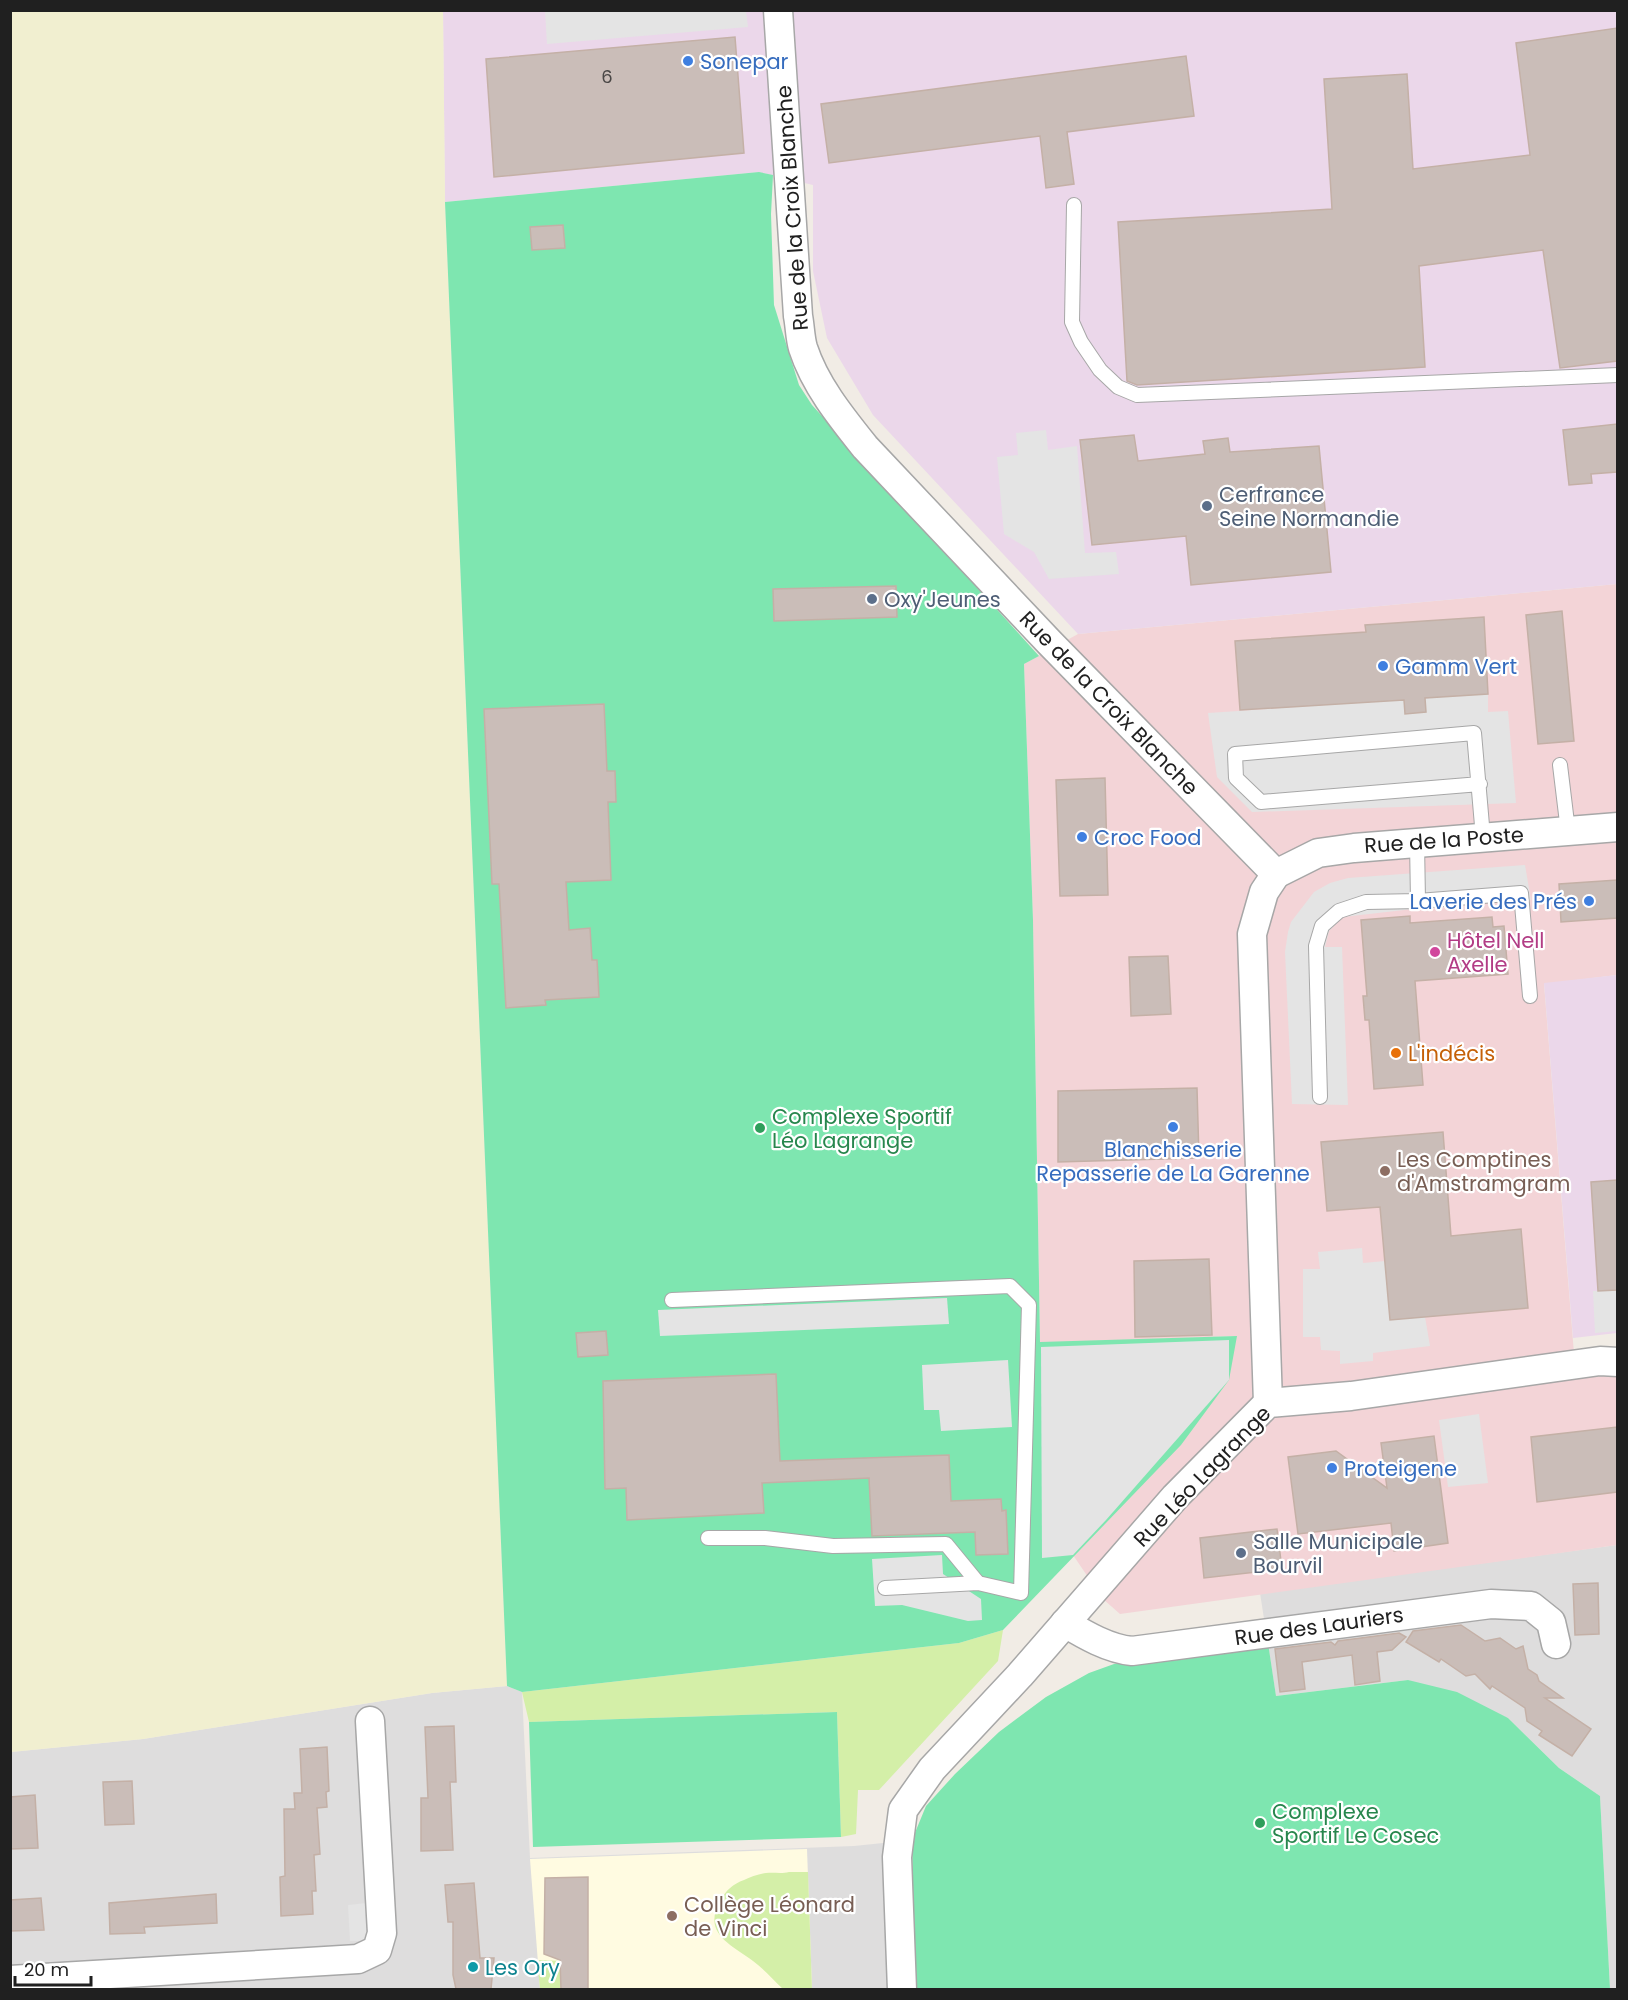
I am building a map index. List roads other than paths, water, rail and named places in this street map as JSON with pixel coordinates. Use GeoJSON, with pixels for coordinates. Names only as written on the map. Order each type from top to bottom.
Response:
{"type":"FeatureCollection","features":[{"type":"Feature","properties":{"kind":"street","name":"Rue de la Croix Blanche"},"geometry":{"type":"LineString","coordinates":[[777,10],[798,316],[803,347],[818,383],[843,421],[865,447],[1049,642],[1276,874]]}},
{"type":"Feature","properties":{"kind":"street","name":"Rue de la Poste"},"geometry":{"type":"LineString","coordinates":[[1276,874],[1318,853],[1354,848],[1617,827]]}},
{"type":"Feature","properties":{"kind":"street"},"geometry":{"type":"LineString","coordinates":[[1268,1403],[1252,934],[1264,892],[1276,874]]}},
{"type":"Feature","properties":{"kind":"street","name":"Rue Léo Lagrange"},"geometry":{"type":"LineString","coordinates":[[902,1989],[897,1857],[903,1810],[932,1769],[1020,1675],[1175,1497],[1268,1403],[1351,1396],[1600,1362],[1617,1362]]}},
{"type":"Feature","properties":{"kind":"street","name":"Rue des Lauriers"},"geometry":{"type":"LineString","coordinates":[[1065,1623],[1090,1637],[1117,1648],[1132,1651],[1491,1604],[1531,1606],[1551,1622],[1556,1644]]}},
{"type":"Feature","properties":{"kind":"street"},"geometry":{"type":"LineString","coordinates":[[10,1980],[358,1959],[377,1950],[382,1933],[370,1721]]}},
{"type":"Feature","properties":{"kind":"lane"},"geometry":{"type":"LineString","coordinates":[[1074,205],[1072,322],[1081,342],[1100,370],[1118,387],[1137,395],[1617,375]]}},
{"type":"Feature","properties":{"kind":"lane"},"geometry":{"type":"LineString","coordinates":[[1480,784],[1262,802],[1236,778],[1235,754],[1474,733],[1480,784],[1483,837]]}},
{"type":"Feature","properties":{"kind":"lane"},"geometry":{"type":"LineString","coordinates":[[1560,765],[1568,831]]}},
{"type":"Feature","properties":{"kind":"lane"},"geometry":{"type":"LineString","coordinates":[[1417,842],[1418,901]]}},
{"type":"Feature","properties":{"kind":"lane"},"geometry":{"type":"LineString","coordinates":[[1320,1097],[1316,946],[1322,926],[1339,911],[1366,902],[1418,901],[1521,893],[1530,996]]}},
{"type":"Feature","properties":{"kind":"lane"},"geometry":{"type":"LineString","coordinates":[[672,1300],[1010,1286],[1029,1305],[1021,1593],[978,1583],[885,1588]]}},
{"type":"Feature","properties":{"kind":"lane"},"geometry":{"type":"LineString","coordinates":[[708,1538],[765,1538],[833,1546],[946,1544],[978,1583]]}},
{"type":"Feature","properties":{"kind":"place","name":"Sonepar"},"geometry":{"type":"Point","coordinates":[688,61]}},
{"type":"Feature","properties":{"kind":"place","name":"Cerfrance Seine Normandie"},"geometry":{"type":"Point","coordinates":[1207,506]}},
{"type":"Feature","properties":{"kind":"place","name":"Oxy'Jeunes"},"geometry":{"type":"Point","coordinates":[872,599]}},
{"type":"Feature","properties":{"kind":"place","name":"Gamm Vert"},"geometry":{"type":"Point","coordinates":[1383,666]}},
{"type":"Feature","properties":{"kind":"place","name":"Croc Food"},"geometry":{"type":"Point","coordinates":[1082,837]}},
{"type":"Feature","properties":{"kind":"place","name":"Laverie des Prés"},"geometry":{"type":"Point","coordinates":[1589,901]}},
{"type":"Feature","properties":{"kind":"place","name":"Hôtel Nell Axelle"},"geometry":{"type":"Point","coordinates":[1435,952]}},
{"type":"Feature","properties":{"kind":"place","name":"L'indécis"},"geometry":{"type":"Point","coordinates":[1396,1053]}},
{"type":"Feature","properties":{"kind":"place","name":"Blanchisserie Repasserie de La Garenne"},"geometry":{"type":"Point","coordinates":[1173,1127]}},
{"type":"Feature","properties":{"kind":"place","name":"Complexe Sportif Léo Lagrange"},"geometry":{"type":"Point","coordinates":[760,1128]}},
{"type":"Feature","properties":{"kind":"place","name":"Les Comptines d'Amstramgram"},"geometry":{"type":"Point","coordinates":[1385,1171]}},
{"type":"Feature","properties":{"kind":"place","name":"Proteigene"},"geometry":{"type":"Point","coordinates":[1332,1468]}},
{"type":"Feature","properties":{"kind":"place","name":"Salle Municipale Bourvil"},"geometry":{"type":"Point","coordinates":[1241,1553]}},
{"type":"Feature","properties":{"kind":"place","name":"Complexe Sportif Le Cosec"},"geometry":{"type":"Point","coordinates":[1260,1823]}},
{"type":"Feature","properties":{"kind":"place","name":"Collège Léonard de Vinci"},"geometry":{"type":"Point","coordinates":[672,1916]}},
{"type":"Feature","properties":{"kind":"place","name":"Les Ory"},"geometry":{"type":"Point","coordinates":[473,1967]}}]}
